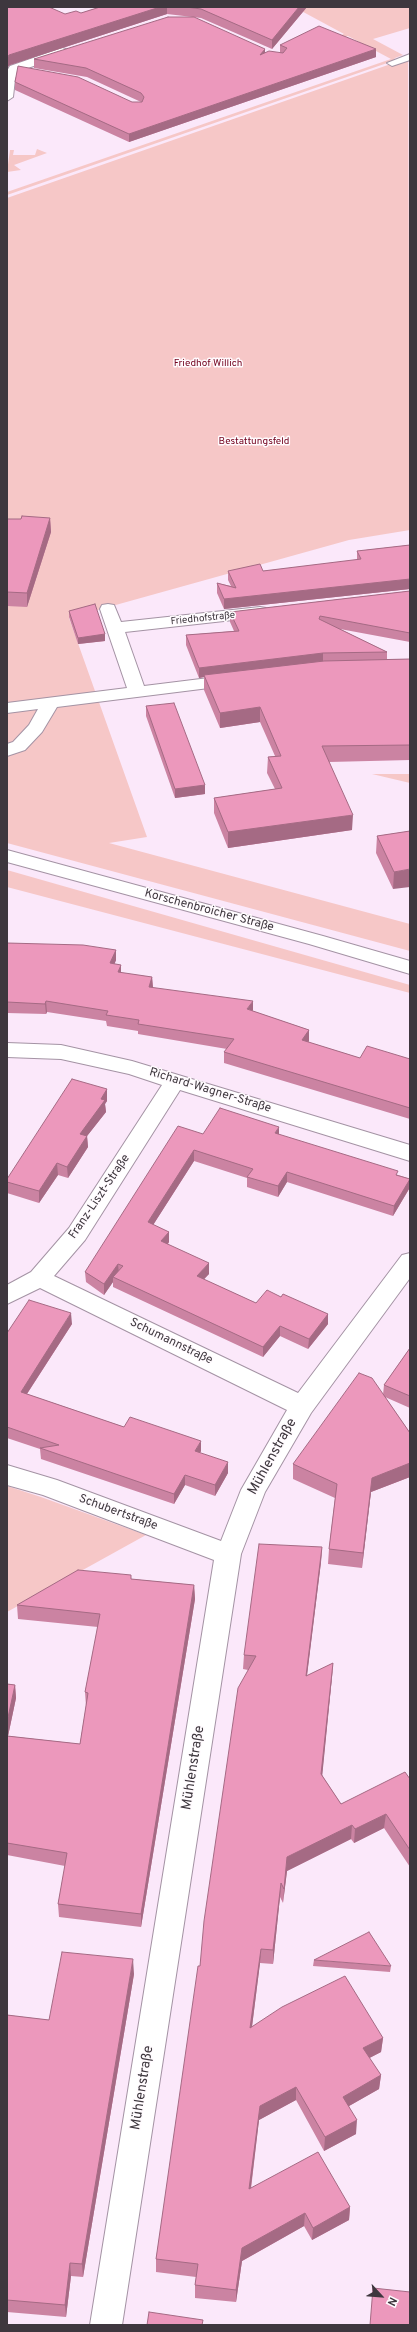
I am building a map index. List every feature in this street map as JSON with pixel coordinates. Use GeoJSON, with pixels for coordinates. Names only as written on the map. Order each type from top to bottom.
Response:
{"type":"FeatureCollection","features":[{"type":"Feature","properties":{"kind":"street"},"geometry":{"type":"LineString","coordinates":[[7,97],[9,79],[14,69],[70,50]]}},
{"type":"Feature","properties":{"kind":"street"},"geometry":{"type":"LineString","coordinates":[[14,69],[37,73]]}},
{"type":"Feature","properties":{"kind":"street"},"geometry":{"type":"LineString","coordinates":[[108,609],[137,691]]}},
{"type":"Feature","properties":{"kind":"street","name":"Friedhofstraße"},"geometry":{"type":"LineString","coordinates":[[115,628],[278,610]]}},
{"type":"Feature","properties":{"kind":"street"},"geometry":{"type":"LineString","coordinates":[[7,708],[253,677]]}},
{"type":"Feature","properties":{"kind":"street"},"geometry":{"type":"LineString","coordinates":[[7,752],[19,746],[36,728],[51,702]]}},
{"type":"Feature","properties":{"kind":"street","name":"Korschenbroicher Straße"},"geometry":{"type":"LineString","coordinates":[[7,856],[316,940],[410,968]]}},
{"type":"Feature","properties":{"kind":"street","name":"Richard-Wagner-Straße"},"geometry":{"type":"LineString","coordinates":[[7,1050],[46,1051],[78,1055],[176,1080],[410,1153]]}},
{"type":"Feature","properties":{"kind":"street","name":"Franz-Liszt-Straße"},"geometry":{"type":"LineString","coordinates":[[7,1296],[39,1278],[77,1234],[176,1080]]}},
{"type":"Feature","properties":{"kind":"street","name":"Mühlenstraße"},"geometry":{"type":"LineString","coordinates":[[106,2325],[228,1554],[253,1490],[302,1406],[410,1261]]}},
{"type":"Feature","properties":{"kind":"street","name":"Schumannstraße"},"geometry":{"type":"LineString","coordinates":[[39,1278],[302,1406]]}},
{"type":"Feature","properties":{"kind":"street","name":"Schubertstraße"},"geometry":{"type":"LineString","coordinates":[[7,1475],[48,1487],[228,1554]]}},
{"type":"Feature","properties":{"kind":"lane"},"geometry":{"type":"LineString","coordinates":[[392,63],[410,57]]}},
{"type":"Feature","properties":{"kind":"green space"},"geometry":{"type":"Polygon","coordinates":[[[294,7],[410,7],[410,28],[373,39],[403,55],[395,58],[393,61],[7,195],[7,192],[391,59],[348,36],[303,51],[299,49],[344,34],[294,7]]]}},
{"type":"Feature","properties":{"kind":"green space","name":"Friedhof Willich"},"geometry":{"type":"Polygon","coordinates":[[[408,58],[410,530],[349,540],[69,618],[147,837],[109,843],[410,924],[410,951],[7,843],[7,198],[408,58]]]}},
{"type":"Feature","properties":{"kind":"green space"},"geometry":{"type":"Polygon","coordinates":[[[37,149],[47,153],[14,165],[21,170],[7,172],[10,150],[14,150],[13,155],[35,155],[37,149]]]}},
{"type":"Feature","properties":{"kind":"green space"},"geometry":{"type":"Polygon","coordinates":[[[372,774],[410,774],[410,783],[372,774]]]}},
{"type":"Feature","properties":{"kind":"green space"},"geometry":{"type":"Polygon","coordinates":[[[7,870],[410,985],[410,993],[7,887],[7,870]]]}},
{"type":"Feature","properties":{"kind":"green space"},"geometry":{"type":"Polygon","coordinates":[[[7,1486],[41,1497],[146,1535],[7,1612],[7,1486]]]}},
{"type":"Feature","properties":{"kind":"building"},"geometry":{"type":"Polygon","coordinates":[[[7,7],[49,7],[65,14],[76,11],[81,13],[100,7],[160,7],[9,55],[7,58],[7,7]]]}},
{"type":"Feature","properties":{"kind":"building"},"geometry":{"type":"Polygon","coordinates":[[[186,7],[299,7],[272,40],[201,9],[186,7]]]}},
{"type":"Feature","properties":{"kind":"building"},"geometry":{"type":"Polygon","coordinates":[[[168,17],[194,17],[265,49],[260,55],[269,51],[283,53],[287,48],[280,45],[319,26],[376,49],[129,134],[15,82],[18,66],[78,77],[132,102],[142,102],[144,97],[141,93],[86,68],[34,59],[168,17]]]}},
{"type":"Feature","properties":{"kind":"building"},"geometry":{"type":"Polygon","coordinates":[[[22,516],[50,518],[27,593],[7,592],[7,519],[21,519],[22,516]]]}},
{"type":"Feature","properties":{"kind":"building"},"geometry":{"type":"Polygon","coordinates":[[[410,545],[410,579],[224,599],[217,583],[236,588],[228,571],[260,564],[263,571],[361,559],[357,551],[410,545]]]}},
{"type":"Feature","properties":{"kind":"building"},"geometry":{"type":"Polygon","coordinates":[[[410,591],[410,633],[320,616],[319,619],[387,652],[323,653],[199,668],[186,635],[239,631],[230,612],[410,591]]]}},
{"type":"Feature","properties":{"kind":"building"},"geometry":{"type":"Polygon","coordinates":[[[95,604],[105,634],[78,638],[69,611],[95,604]]]}},
{"type":"Feature","properties":{"kind":"building"},"geometry":{"type":"Polygon","coordinates":[[[410,659],[410,745],[322,746],[353,815],[228,832],[214,798],[282,788],[268,757],[281,756],[260,707],[220,713],[204,675],[324,661],[410,659]]]}},
{"type":"Feature","properties":{"kind":"building"},"geometry":{"type":"Polygon","coordinates":[[[174,703],[205,785],[175,789],[146,706],[174,703]]]}},
{"type":"Feature","properties":{"kind":"building"},"geometry":{"type":"Polygon","coordinates":[[[410,831],[410,869],[394,872],[377,836],[410,831]]]}},
{"type":"Feature","properties":{"kind":"building"},"geometry":{"type":"Polygon","coordinates":[[[7,943],[83,945],[116,950],[110,963],[121,965],[118,972],[152,977],[149,987],[253,1001],[247,1009],[309,1030],[302,1040],[360,1058],[367,1046],[410,1059],[410,1108],[224,1052],[234,1039],[138,1024],[139,1020],[106,1015],[108,1011],[46,1001],[45,1004],[7,1002],[7,943]]]}},
{"type":"Feature","properties":{"kind":"building"},"geometry":{"type":"Polygon","coordinates":[[[72,1079],[107,1089],[101,1099],[105,1100],[80,1134],[87,1136],[67,1167],[57,1163],[39,1191],[7,1182],[7,1179],[72,1079]]]}},
{"type":"Feature","properties":{"kind":"building"},"geometry":{"type":"Polygon","coordinates":[[[220,1108],[279,1127],[275,1133],[398,1171],[396,1175],[410,1179],[394,1206],[287,1172],[278,1186],[247,1177],[253,1169],[194,1150],[148,1222],[169,1232],[161,1241],[209,1263],[197,1276],[256,1303],[267,1290],[281,1297],[283,1294],[328,1314],[309,1339],[280,1326],[263,1347],[113,1277],[123,1266],[118,1264],[104,1284],[85,1272],[178,1126],[203,1134],[220,1108]]]}},
{"type":"Feature","properties":{"kind":"building"},"geometry":{"type":"Polygon","coordinates":[[[29,1300],[71,1313],[21,1392],[124,1427],[130,1417],[201,1441],[195,1451],[228,1462],[215,1485],[185,1475],[174,1494],[40,1448],[59,1445],[7,1427],[7,1333],[29,1300]]]}},
{"type":"Feature","properties":{"kind":"building"},"geometry":{"type":"Polygon","coordinates":[[[410,1348],[410,1396],[384,1385],[410,1348]]]}},
{"type":"Feature","properties":{"kind":"building"},"geometry":{"type":"Polygon","coordinates":[[[359,1373],[372,1378],[410,1433],[410,1463],[372,1478],[363,1553],[329,1549],[337,1484],[293,1464],[359,1373]]]}},
{"type":"Feature","properties":{"kind":"building"},"geometry":{"type":"Polygon","coordinates":[[[259,1544],[322,1547],[306,1676],[333,1663],[321,1774],[341,1804],[405,1772],[410,1779],[410,1850],[386,1814],[355,1829],[352,1825],[287,1857],[284,1889],[281,1883],[273,1950],[261,1949],[250,2028],[282,2007],[345,1976],[383,2038],[363,2048],[381,2075],[343,2097],[357,2120],[325,2137],[296,2087],[260,2106],[249,2189],[318,2152],[350,2207],[313,2228],[305,2213],[242,2248],[236,2290],[195,2285],[198,2264],[156,2259],[198,1966],[200,1966],[204,1921],[238,1688],[256,1656],[244,1655],[259,1544]]]}},
{"type":"Feature","properties":{"kind":"building"},"geometry":{"type":"Polygon","coordinates":[[[78,1570],[131,1575],[131,1579],[194,1585],[141,1914],[58,1904],[67,1853],[7,1843],[7,1736],[80,1744],[88,1693],[85,1692],[100,1614],[17,1605],[78,1570]]]}},
{"type":"Feature","properties":{"kind":"building"},"geometry":{"type":"Polygon","coordinates":[[[7,1684],[15,1685],[7,1722],[7,1684]]]}},
{"type":"Feature","properties":{"kind":"building"},"geometry":{"type":"Polygon","coordinates":[[[369,1932],[391,1966],[314,1960],[369,1932]]]}},
{"type":"Feature","properties":{"kind":"building"},"geometry":{"type":"Polygon","coordinates":[[[62,1952],[133,1959],[82,2264],[70,2263],[65,2305],[7,2300],[7,2015],[49,2020],[62,1952]]]}},
{"type":"Feature","properties":{"kind":"building"},"geometry":{"type":"Polygon","coordinates":[[[373,2288],[410,2292],[410,2325],[370,2325],[373,2288]]]}},
{"type":"Feature","properties":{"kind":"building"},"geometry":{"type":"Polygon","coordinates":[[[149,2312],[203,2320],[202,2325],[147,2325],[149,2312]]]}},
{"type":"Feature","properties":{"kind":"park label","name":"Bestattungsfeld"},"geometry":{"type":"Point","coordinates":[254,442]}}]}
